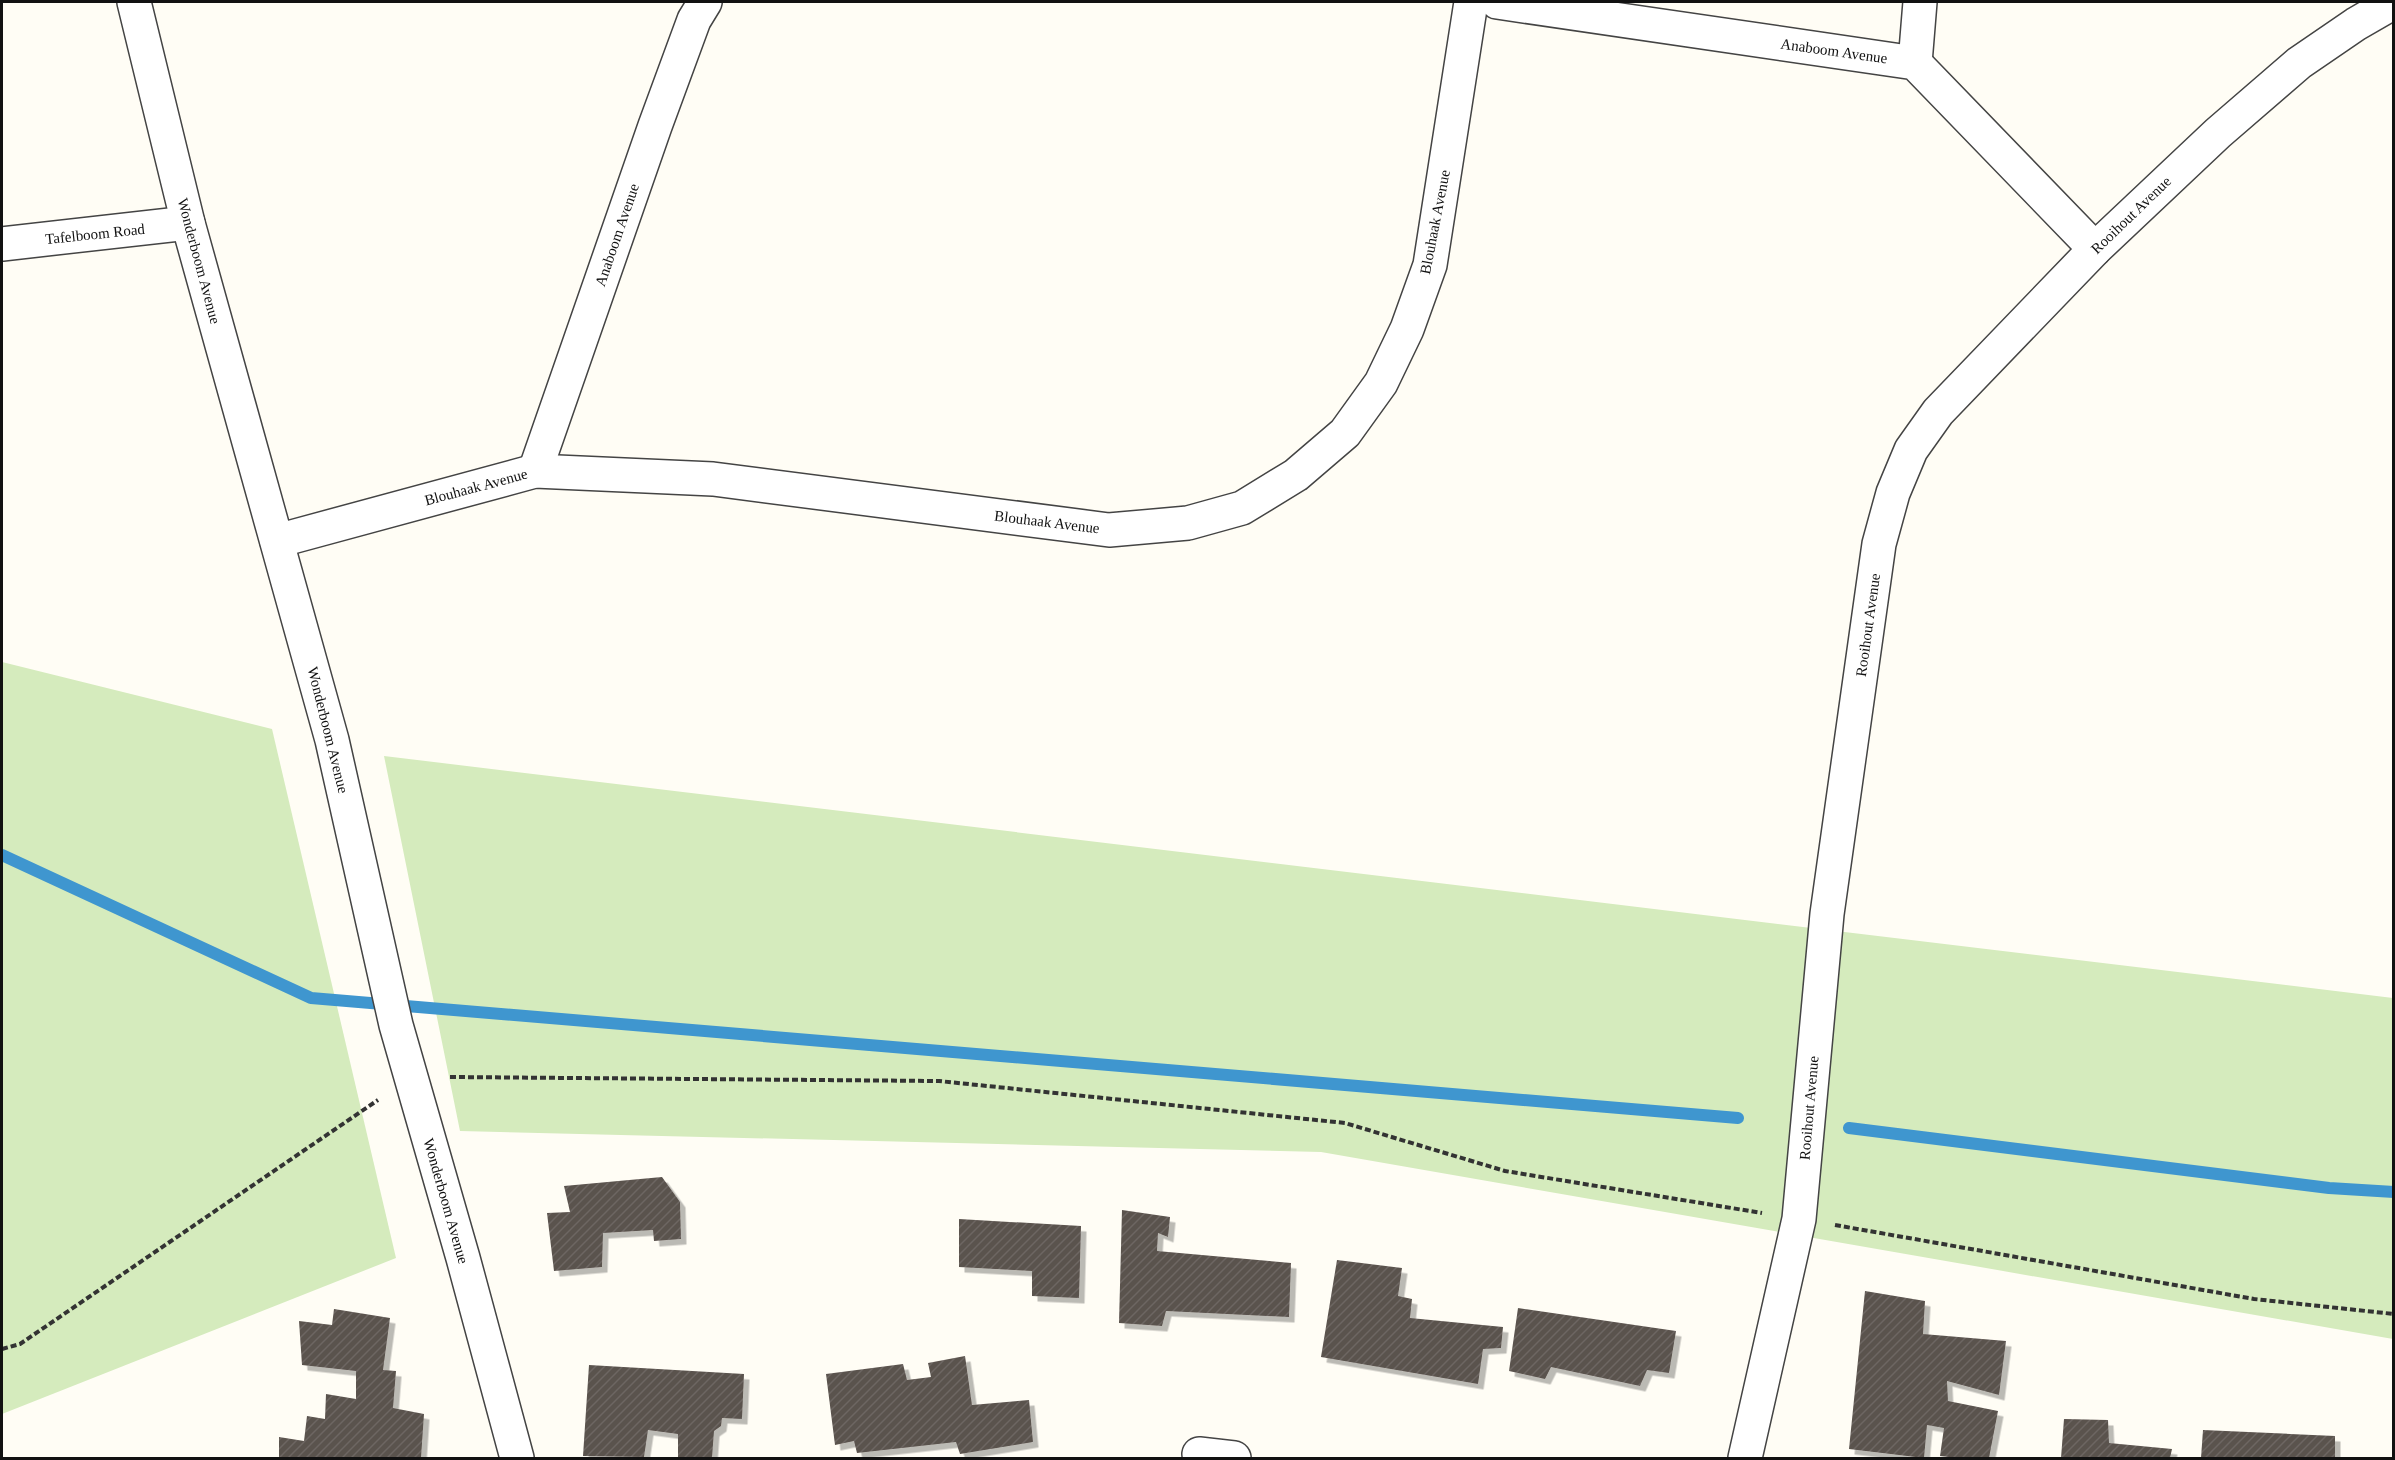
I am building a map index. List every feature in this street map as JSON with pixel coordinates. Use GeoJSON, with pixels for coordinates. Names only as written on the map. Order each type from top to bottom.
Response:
{"type":"FeatureCollection","features":[{"type":"Feature","properties":{"kind":"street","name":"Wonderboom Avenue"},"geometry":{"type":"LineString","coordinates":[[134,2],[188,224],[332,740],[396,1025],[517,1458]]}},
{"type":"Feature","properties":{"kind":"street","name":"Anaboom Avenue"},"geometry":{"type":"LineString","coordinates":[[535,471],[655,126],[694,20],[705,2]]}},
{"type":"Feature","properties":{"kind":"street","name":"Blouhaak Avenue"},"geometry":{"type":"LineString","coordinates":[[277,542],[535,471],[713,479],[1109,530],[1188,523],[1242,508],[1296,475],[1345,433],[1381,383],[1407,329],[1430,265],[1472,2]]}},
{"type":"Feature","properties":{"kind":"street","name":"Anaboom Avenue"},"geometry":{"type":"LineString","coordinates":[[1497,2],[1915,63]]}},
{"type":"Feature","properties":{"kind":"street"},"geometry":{"type":"LineString","coordinates":[[1920,2],[1915,63],[2095,249]]}},
{"type":"Feature","properties":{"kind":"street","name":"Rooihout Avenue"},"geometry":{"type":"LineString","coordinates":[[1745,1458],[1799,1219],[1827,914],[1879,544],[1893,493],[1911,450],[1938,412],[2095,249],[2218,132],[2299,63],[2356,24],[2394,2]]}},
{"type":"Feature","properties":{"kind":"street","name":"Tafelboom Road"},"geometry":{"type":"LineString","coordinates":[[2,244],[188,224]]}},
{"type":"Feature","properties":{"kind":"street"},"geometry":{"type":"LineString","coordinates":[[1199,1454],[1234,1458]]}},
{"type":"Feature","properties":{"kind":"path"},"geometry":{"type":"LineString","coordinates":[[2,1349],[20,1344],[411,1077],[939,1081],[1345,1123],[1505,1171],[1799,1219],[2254,1299],[2394,1314]]}},
{"type":"Feature","properties":{"kind":"green space"},"geometry":{"type":"Polygon","coordinates":[[[2,662],[272,729],[396,1258],[2,1414],[2,662]]]}},
{"type":"Feature","properties":{"kind":"green space"},"geometry":{"type":"Polygon","coordinates":[[[384,756],[2393,998],[2393,1339],[1321,1152],[460,1131],[384,756]]]}},
{"type":"Feature","properties":{"kind":"building"},"geometry":{"type":"Polygon","coordinates":[[[662,1177],[680,1202],[681,1239],[654,1241],[653,1230],[603,1233],[602,1267],[554,1271],[547,1213],[570,1212],[564,1186],[662,1177]]]}},
{"type":"Feature","properties":{"kind":"building"},"geometry":{"type":"Polygon","coordinates":[[[1122,1210],[1170,1217],[1168,1237],[1158,1233],[1157,1251],[1291,1263],[1289,1317],[1166,1311],[1162,1326],[1119,1323],[1122,1210]]]}},
{"type":"Feature","properties":{"kind":"building"},"geometry":{"type":"Polygon","coordinates":[[[959,1219],[1081,1226],[1079,1298],[1032,1296],[1032,1271],[959,1267],[959,1219]]]}},
{"type":"Feature","properties":{"kind":"building"},"geometry":{"type":"Polygon","coordinates":[[[1337,1260],[1402,1268],[1398,1296],[1412,1299],[1410,1318],[1503,1327],[1501,1348],[1483,1349],[1478,1384],[1321,1357],[1337,1260]]]}},
{"type":"Feature","properties":{"kind":"building"},"geometry":{"type":"Polygon","coordinates":[[[1865,1291],[1925,1301],[1923,1334],[2006,1341],[1999,1395],[1947,1381],[1948,1401],[1998,1411],[1989,1458],[1940,1456],[1944,1428],[1927,1425],[1924,1458],[1849,1449],[1865,1291]]]}},
{"type":"Feature","properties":{"kind":"building"},"geometry":{"type":"Polygon","coordinates":[[[1518,1308],[1676,1331],[1669,1373],[1647,1370],[1640,1386],[1551,1367],[1545,1379],[1509,1371],[1518,1308]]]}},
{"type":"Feature","properties":{"kind":"building"},"geometry":{"type":"Polygon","coordinates":[[[334,1309],[390,1318],[383,1370],[396,1371],[393,1408],[424,1414],[421,1458],[279,1458],[279,1437],[304,1441],[307,1416],[325,1419],[326,1394],[356,1399],[356,1371],[302,1365],[299,1321],[332,1325],[334,1309]]]}},
{"type":"Feature","properties":{"kind":"building"},"geometry":{"type":"Polygon","coordinates":[[[965,1356],[972,1405],[1029,1400],[1033,1442],[960,1454],[956,1442],[857,1453],[854,1441],[835,1445],[826,1374],[903,1364],[907,1380],[931,1377],[928,1363],[965,1356]]]}},
{"type":"Feature","properties":{"kind":"building"},"geometry":{"type":"Polygon","coordinates":[[[589,1365],[744,1374],[742,1419],[722,1418],[721,1426],[714,1431],[712,1458],[678,1458],[678,1434],[648,1430],[644,1457],[583,1456],[589,1365]]]}},
{"type":"Feature","properties":{"kind":"building"},"geometry":{"type":"Polygon","coordinates":[[[2064,1419],[2108,1420],[2109,1443],[2172,1449],[2170,1458],[2061,1458],[2064,1419]]]}},
{"type":"Feature","properties":{"kind":"building"},"geometry":{"type":"Polygon","coordinates":[[[2203,1430],[2335,1436],[2335,1458],[2201,1458],[2203,1430]]]}},
{"type":"Feature","properties":{"kind":"waterway"},"geometry":{"type":"LineString","coordinates":[[2,855],[311,998],[1738,1118]]}},
{"type":"Feature","properties":{"kind":"waterway"},"geometry":{"type":"LineString","coordinates":[[1849,1128],[2329,1188],[2394,1192]]}}]}
